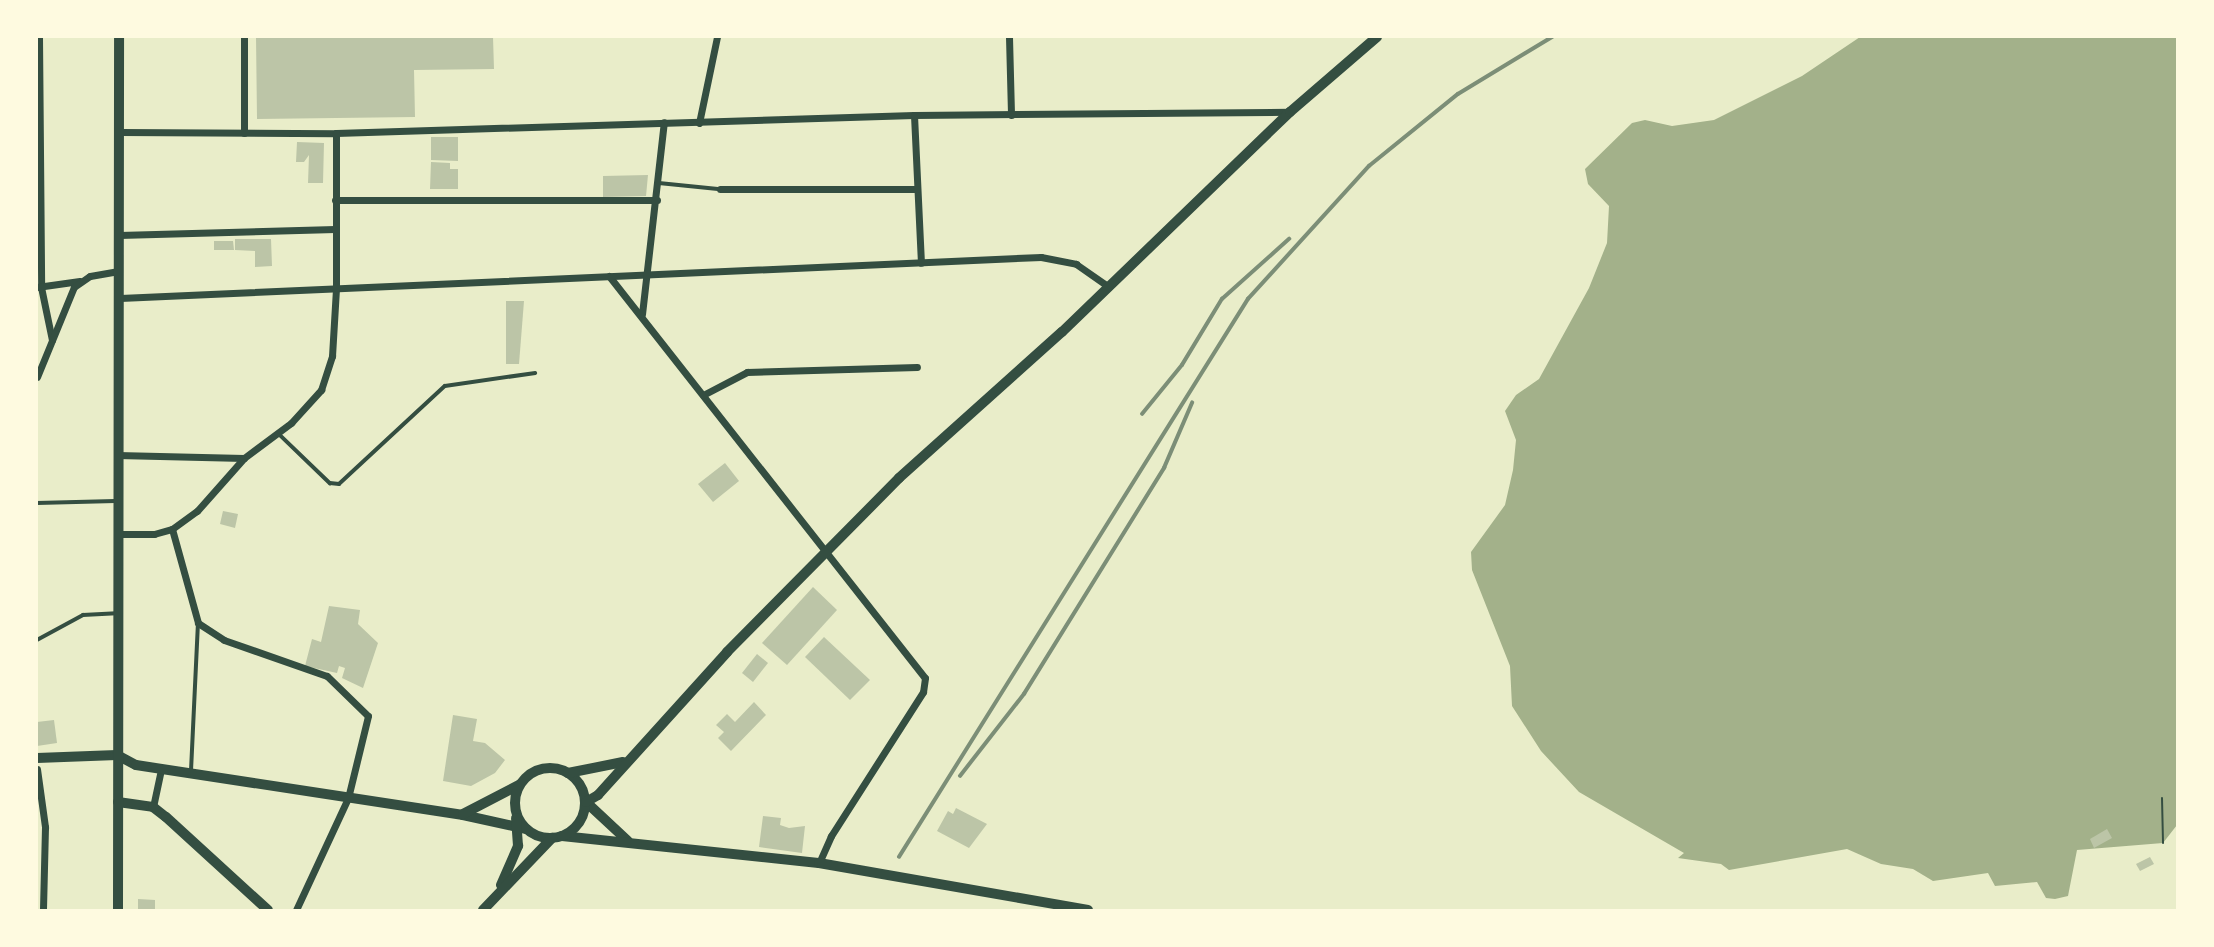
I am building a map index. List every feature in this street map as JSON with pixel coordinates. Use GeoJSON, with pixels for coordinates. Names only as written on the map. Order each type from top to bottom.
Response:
{"type":"FeatureCollection","features":[{"type":"Feature","properties":{"kind":"highway"},"geometry":{"type":"LineString","coordinates":[[118,910],[119,37]]}},
{"type":"Feature","properties":{"kind":"highway"},"geometry":{"type":"LineString","coordinates":[[483,910],[557,837],[579,822],[586,802],[597,795],[625,761],[822,552],[1109,287],[1290,112],[1377,37]]}},
{"type":"Feature","properties":{"kind":"highway"},"geometry":{"type":"LineString","coordinates":[[495,897],[516,856],[521,828],[515,810],[519,785],[535,771],[568,773],[625,761]]}},
{"type":"Feature","properties":{"kind":"highway"},"geometry":{"type":"LineString","coordinates":[[568,773],[586,802]]}},
{"type":"Feature","properties":{"kind":"highway"},"geometry":{"type":"LineString","coordinates":[[521,828],[557,837]]}},
{"type":"Feature","properties":{"kind":"main road"},"geometry":{"type":"LineString","coordinates":[[37,758],[117,755],[136,765],[463,815],[521,828]]}},
{"type":"Feature","properties":{"kind":"main road"},"geometry":{"type":"LineString","coordinates":[[463,815],[519,785]]}},
{"type":"Feature","properties":{"kind":"main road"},"geometry":{"type":"LineString","coordinates":[[118,802],[153,807],[268,910]]}},
{"type":"Feature","properties":{"kind":"main road"},"geometry":{"type":"LineString","coordinates":[[586,802],[629,841]]}},
{"type":"Feature","properties":{"kind":"main road"},"geometry":{"type":"LineString","coordinates":[[557,837],[629,841],[819,863],[1088,910]]}},
{"type":"Feature","properties":{"kind":"street"},"geometry":{"type":"LineString","coordinates":[[39,37],[39,287],[52,340]]}},
{"type":"Feature","properties":{"kind":"street"},"geometry":{"type":"LineString","coordinates":[[244,37],[244,133]]}},
{"type":"Feature","properties":{"kind":"street"},"geometry":{"type":"LineString","coordinates":[[699,123],[717,37]]}},
{"type":"Feature","properties":{"kind":"street"},"geometry":{"type":"LineString","coordinates":[[1009,37],[1011,115]]}},
{"type":"Feature","properties":{"kind":"street"},"geometry":{"type":"LineString","coordinates":[[120,132],[336,133],[915,115],[1290,112]]}},
{"type":"Feature","properties":{"kind":"street"},"geometry":{"type":"LineString","coordinates":[[915,115],[921,263]]}},
{"type":"Feature","properties":{"kind":"street"},"geometry":{"type":"LineString","coordinates":[[642,314],[664,122]]}},
{"type":"Feature","properties":{"kind":"street"},"geometry":{"type":"LineString","coordinates":[[118,534],[153,534],[172,529],[197,510],[244,458],[278,434],[321,390],[332,356],[337,288],[336,133]]}},
{"type":"Feature","properties":{"kind":"street"},"geometry":{"type":"LineString","coordinates":[[720,189],[917,189]]}},
{"type":"Feature","properties":{"kind":"street"},"geometry":{"type":"LineString","coordinates":[[335,200],[657,200]]}},
{"type":"Feature","properties":{"kind":"street"},"geometry":{"type":"LineString","coordinates":[[119,235],[335,229]]}},
{"type":"Feature","properties":{"kind":"street"},"geometry":{"type":"LineString","coordinates":[[120,298],[1059,258],[1109,287]]}},
{"type":"Feature","properties":{"kind":"street"},"geometry":{"type":"LineString","coordinates":[[39,287],[80,281],[119,271]]}},
{"type":"Feature","properties":{"kind":"street"},"geometry":{"type":"LineString","coordinates":[[609,276],[642,314],[822,552],[882,620],[925,678],[923,692],[831,836],[819,863]]}},
{"type":"Feature","properties":{"kind":"street"},"geometry":{"type":"LineString","coordinates":[[37,377],[80,281]]}},
{"type":"Feature","properties":{"kind":"street"},"geometry":{"type":"LineString","coordinates":[[704,395],[747,372],[917,367]]}},
{"type":"Feature","properties":{"kind":"street"},"geometry":{"type":"LineString","coordinates":[[117,455],[244,458]]}},
{"type":"Feature","properties":{"kind":"street"},"geometry":{"type":"LineString","coordinates":[[172,529],[198,623],[224,640],[327,676],[363,708],[368,724],[348,799],[296,910]]}},
{"type":"Feature","properties":{"kind":"street"},"geometry":{"type":"LineString","coordinates":[[153,807],[161,768]]}},
{"type":"Feature","properties":{"kind":"street"},"geometry":{"type":"LineString","coordinates":[[37,769],[43,910]]}},
{"type":"Feature","properties":{"kind":"lane"},"geometry":{"type":"LineString","coordinates":[[659,183],[720,189]]}},
{"type":"Feature","properties":{"kind":"lane"},"geometry":{"type":"LineString","coordinates":[[278,434],[330,482],[339,484],[445,386],[536,373]]}},
{"type":"Feature","properties":{"kind":"lane"},"geometry":{"type":"LineString","coordinates":[[37,503],[117,501]]}},
{"type":"Feature","properties":{"kind":"lane"},"geometry":{"type":"LineString","coordinates":[[37,640],[83,615],[118,612]]}},
{"type":"Feature","properties":{"kind":"lane"},"geometry":{"type":"LineString","coordinates":[[191,773],[198,623]]}},
{"type":"Feature","properties":{"kind":"path"},"geometry":{"type":"LineString","coordinates":[[2162,798],[2163,843]]}},
{"type":"Feature","properties":{"kind":"shaded area"},"geometry":{"type":"Polygon","coordinates":[[[1860,37],[2177,37],[2177,825],[2163,843],[2077,850],[2068,896],[2046,898],[2037,882],[1995,886],[1988,873],[1933,881],[1913,869],[1881,864],[1847,849],[1729,870],[1721,864],[1678,858],[1684,853],[1579,792],[1541,751],[1512,706],[1510,666],[1472,570],[1471,552],[1505,505],[1513,470],[1516,440],[1505,411],[1516,395],[1539,379],[1589,288],[1607,243],[1609,206],[1588,184],[1585,169],[1632,123],[1645,120],[1672,126],[1714,120],[1802,76],[1860,37]]]}},
{"type":"Feature","properties":{"kind":"building"},"geometry":{"type":"Polygon","coordinates":[[[256,37],[493,37],[494,69],[414,70],[415,117],[257,119],[256,37]]]}},
{"type":"Feature","properties":{"kind":"building"},"geometry":{"type":"Polygon","coordinates":[[[431,137],[458,137],[458,161],[431,160],[431,137]]]}},
{"type":"Feature","properties":{"kind":"building"},"geometry":{"type":"Polygon","coordinates":[[[297,142],[324,143],[323,183],[308,183],[309,155],[304,162],[296,162],[297,142]]]}},
{"type":"Feature","properties":{"kind":"building"},"geometry":{"type":"Polygon","coordinates":[[[431,162],[450,163],[450,169],[458,169],[458,189],[430,189],[431,162]]]}},
{"type":"Feature","properties":{"kind":"building"},"geometry":{"type":"Polygon","coordinates":[[[648,175],[646,196],[603,197],[603,176],[648,175]]]}},
{"type":"Feature","properties":{"kind":"building"},"geometry":{"type":"Polygon","coordinates":[[[235,239],[271,239],[272,266],[255,267],[255,251],[235,250],[235,239]]]}},
{"type":"Feature","properties":{"kind":"building"},"geometry":{"type":"Polygon","coordinates":[[[214,241],[233,241],[234,250],[214,250],[214,241]]]}},
{"type":"Feature","properties":{"kind":"building"},"geometry":{"type":"Polygon","coordinates":[[[506,301],[524,301],[519,364],[506,364],[506,301]]]}},
{"type":"Feature","properties":{"kind":"building"},"geometry":{"type":"Polygon","coordinates":[[[725,463],[739,481],[713,502],[698,484],[725,463]]]}},
{"type":"Feature","properties":{"kind":"building"},"geometry":{"type":"Polygon","coordinates":[[[223,511],[238,514],[235,528],[220,524],[223,511]]]}},
{"type":"Feature","properties":{"kind":"building"},"geometry":{"type":"Polygon","coordinates":[[[813,587],[837,610],[787,665],[762,643],[813,587]]]}},
{"type":"Feature","properties":{"kind":"building"},"geometry":{"type":"Polygon","coordinates":[[[329,606],[360,610],[358,624],[378,643],[363,688],[342,678],[345,668],[339,666],[337,673],[305,666],[312,639],[321,642],[329,606]]]}},
{"type":"Feature","properties":{"kind":"building"},"geometry":{"type":"Polygon","coordinates":[[[824,637],[870,680],[850,700],[805,657],[824,637]]]}},
{"type":"Feature","properties":{"kind":"building"},"geometry":{"type":"Polygon","coordinates":[[[757,654],[768,663],[753,682],[742,673],[757,654]]]}},
{"type":"Feature","properties":{"kind":"building"},"geometry":{"type":"Polygon","coordinates":[[[754,702],[766,715],[731,751],[718,738],[724,732],[716,725],[727,714],[735,722],[754,702]]]}},
{"type":"Feature","properties":{"kind":"building"},"geometry":{"type":"Polygon","coordinates":[[[453,715],[477,719],[473,741],[485,743],[505,760],[495,773],[471,786],[443,781],[453,715]]]}},
{"type":"Feature","properties":{"kind":"building"},"geometry":{"type":"Polygon","coordinates":[[[54,720],[57,743],[37,746],[37,722],[54,720]]]}},
{"type":"Feature","properties":{"kind":"building"},"geometry":{"type":"Polygon","coordinates":[[[956,808],[987,824],[969,848],[937,831],[948,811],[953,814],[956,808]]]}},
{"type":"Feature","properties":{"kind":"building"},"geometry":{"type":"Polygon","coordinates":[[[763,816],[781,818],[780,825],[789,828],[805,826],[802,853],[759,847],[763,816]]]}},
{"type":"Feature","properties":{"kind":"building"},"geometry":{"type":"Polygon","coordinates":[[[2107,829],[2112,838],[2094,848],[2090,839],[2107,829]]]}},
{"type":"Feature","properties":{"kind":"building"},"geometry":{"type":"Polygon","coordinates":[[[2150,857],[2154,864],[2140,871],[2136,864],[2150,857]]]}},
{"type":"Feature","properties":{"kind":"building"},"geometry":{"type":"Polygon","coordinates":[[[138,899],[155,900],[155,910],[138,910],[138,899]]]}},
{"type":"Feature","properties":{"kind":"railway"},"geometry":{"type":"LineString","coordinates":[[899,857],[1248,299],[1369,166],[1458,94],[1552,37]]}},
{"type":"Feature","properties":{"kind":"railway"},"geometry":{"type":"LineString","coordinates":[[1142,414],[1182,365],[1222,299],[1289,239]]}},
{"type":"Feature","properties":{"kind":"railway"},"geometry":{"type":"LineString","coordinates":[[960,776],[1024,694],[1164,468],[1192,403]]}}]}
